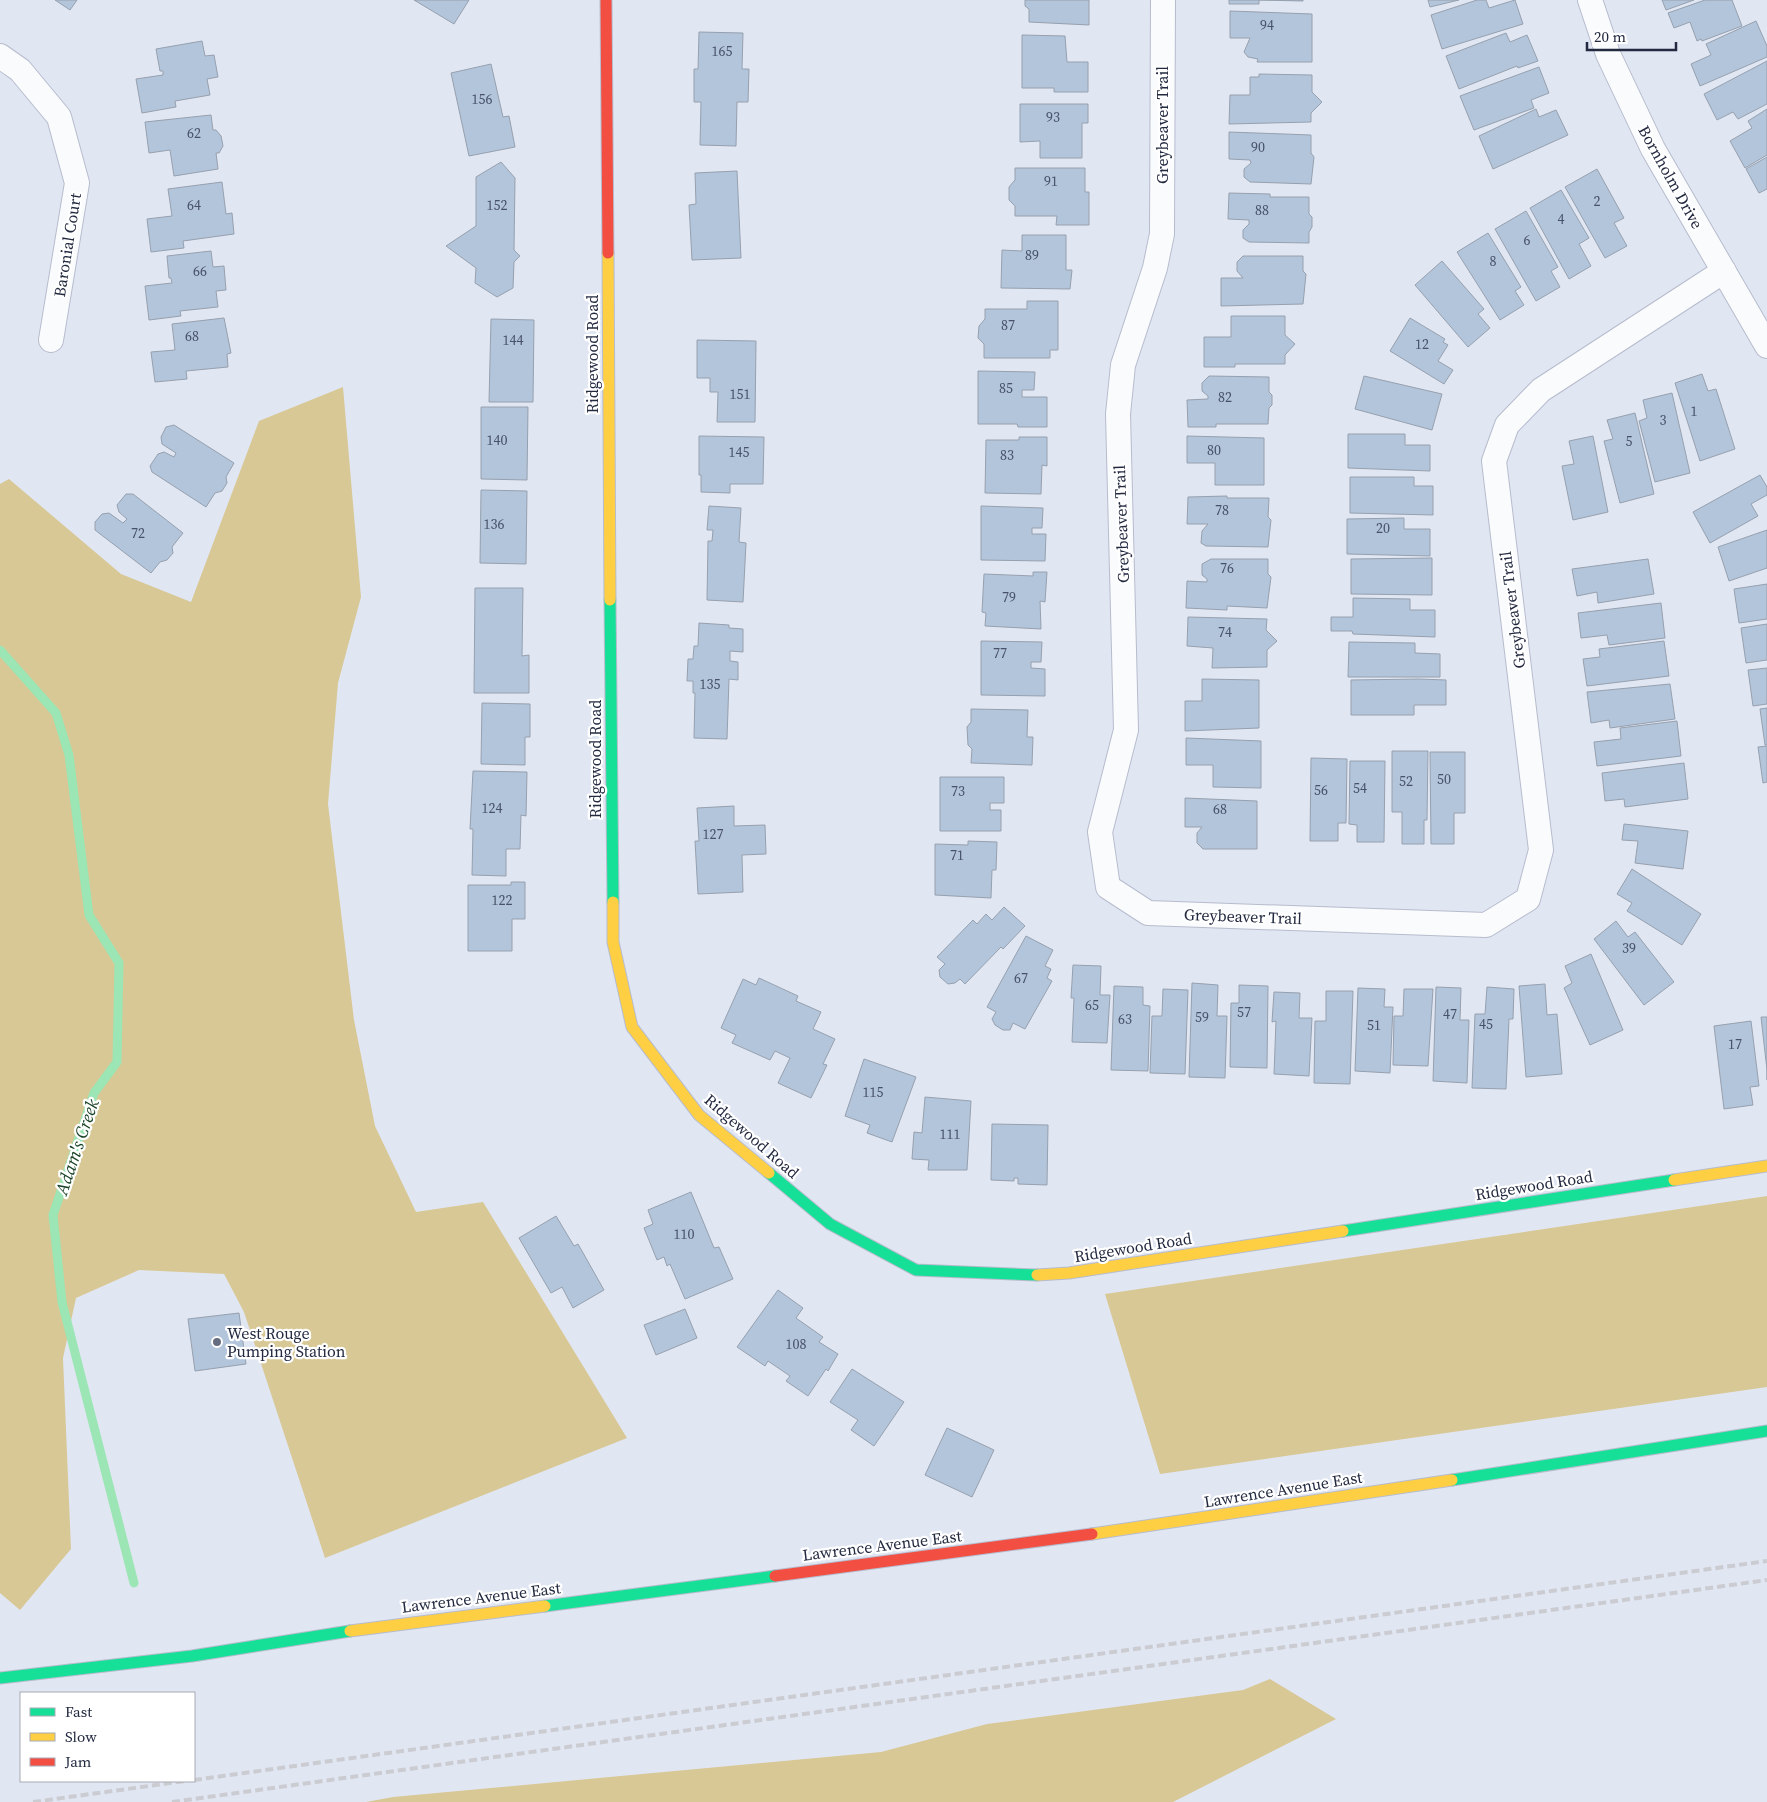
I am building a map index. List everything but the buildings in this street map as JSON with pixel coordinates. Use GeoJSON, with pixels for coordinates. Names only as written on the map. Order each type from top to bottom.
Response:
{"type":"FeatureCollection","features":[{"type":"Feature","properties":{"kind":"street","name":"Ridgewood Road"},"geometry":{"type":"LineString","coordinates":[[606,0],[613,942],[632,1027],[699,1115],[830,1224],[916,1270],[1022,1276],[1069,1273],[1767,1166]]}},
{"type":"Feature","properties":{"kind":"street","name":"Greybeaver Trail"},"geometry":{"type":"LineString","coordinates":[[1163,0],[1162,234],[1155,268],[1124,365],[1118,414],[1126,730],[1100,832],[1108,887],[1148,913],[1486,925],[1528,899],[1541,850],[1494,461],[1507,425],[1541,390],[1724,271]]}},
{"type":"Feature","properties":{"kind":"street","name":"Bornholm Drive"},"geometry":{"type":"LineString","coordinates":[[1590,0],[1608,54],[1653,149],[1767,346]]}},
{"type":"Feature","properties":{"kind":"street","name":"Baronial Court"},"geometry":{"type":"LineString","coordinates":[[0,56],[20,70],[59,118],[77,183],[51,340]]}},
{"type":"Feature","properties":{"kind":"street","name":"Lawrence Avenue East"},"geometry":{"type":"LineString","coordinates":[[0,1678],[192,1656],[288,1639],[1132,1529],[1767,1431]]}},
{"type":"Feature","properties":{"kind":"shaded area"},"geometry":{"type":"Polygon","coordinates":[[[343,387],[361,597],[338,683],[328,804],[354,1020],[375,1126],[416,1212],[483,1202],[627,1438],[325,1558],[244,1312],[224,1274],[139,1270],[76,1298],[63,1358],[71,1549],[20,1610],[0,1593],[0,484],[9,479],[121,574],[191,602],[259,421],[343,387]]]}},
{"type":"Feature","properties":{"kind":"shaded area"},"geometry":{"type":"Polygon","coordinates":[[[1767,1196],[1767,1387],[1160,1474],[1105,1294],[1767,1196]]]}},
{"type":"Feature","properties":{"kind":"shaded area"},"geometry":{"type":"Polygon","coordinates":[[[1270,1679],[1336,1719],[1173,1802],[366,1802],[393,1797],[881,1752],[987,1724],[1243,1690],[1270,1679]]]}},
{"type":"Feature","properties":{"kind":"waterway","name":"Adam's Creek"},"geometry":{"type":"LineString","coordinates":[[0,650],[56,713],[69,755],[89,915],[119,963],[117,1062],[94,1093],[53,1215],[62,1302],[134,1583]]}},
{"type":"Feature","properties":{"kind":"railway"},"geometry":{"type":"LineString","coordinates":[[195,1780],[1767,1561]]}},
{"type":"Feature","properties":{"kind":"railway"},"geometry":{"type":"LineString","coordinates":[[172,1802],[1767,1580]]}},
{"type":"Feature","properties":{"kind":"railway"},"geometry":{"type":"LineString","coordinates":[[33,1802],[178,1782]]}},
{"type":"Feature","properties":{"kind":"traffic: fast"},"geometry":{"type":"LineString","coordinates":[[610,600],[613,902]]}},
{"type":"Feature","properties":{"kind":"traffic: fast"},"geometry":{"type":"LineString","coordinates":[[769,1173],[830,1224],[916,1270],[1037,1275]]}},
{"type":"Feature","properties":{"kind":"traffic: fast"},"geometry":{"type":"LineString","coordinates":[[1343,1231],[1674,1180]]}},
{"type":"Feature","properties":{"kind":"traffic: fast"},"geometry":{"type":"LineString","coordinates":[[1452,1480],[1767,1431]]}},
{"type":"Feature","properties":{"kind":"traffic: fast"},"geometry":{"type":"LineString","coordinates":[[545,1606],[775,1576]]}},
{"type":"Feature","properties":{"kind":"traffic: fast"},"geometry":{"type":"LineString","coordinates":[[0,1678],[192,1656],[350,1631]]}},
{"type":"Feature","properties":{"kind":"traffic: slow"},"geometry":{"type":"LineString","coordinates":[[608,253],[610,600]]}},
{"type":"Feature","properties":{"kind":"traffic: slow"},"geometry":{"type":"LineString","coordinates":[[613,902],[613,942],[632,1027],[699,1115],[769,1173]]}},
{"type":"Feature","properties":{"kind":"traffic: slow"},"geometry":{"type":"LineString","coordinates":[[1674,1180],[1767,1166]]}},
{"type":"Feature","properties":{"kind":"traffic: slow"},"geometry":{"type":"LineString","coordinates":[[1037,1275],[1069,1273],[1343,1231]]}},
{"type":"Feature","properties":{"kind":"traffic: slow"},"geometry":{"type":"LineString","coordinates":[[1092,1534],[1452,1480]]}},
{"type":"Feature","properties":{"kind":"traffic: slow"},"geometry":{"type":"LineString","coordinates":[[350,1631],[545,1606]]}},
{"type":"Feature","properties":{"kind":"traffic: jam"},"geometry":{"type":"LineString","coordinates":[[606,0],[608,253]]}},
{"type":"Feature","properties":{"kind":"traffic: jam"},"geometry":{"type":"LineString","coordinates":[[775,1576],[1092,1534]]}},
{"type":"Feature","properties":{"kind":"place","name":"West Rouge Pumping Station"},"geometry":{"type":"Point","coordinates":[217,1342]}}]}
